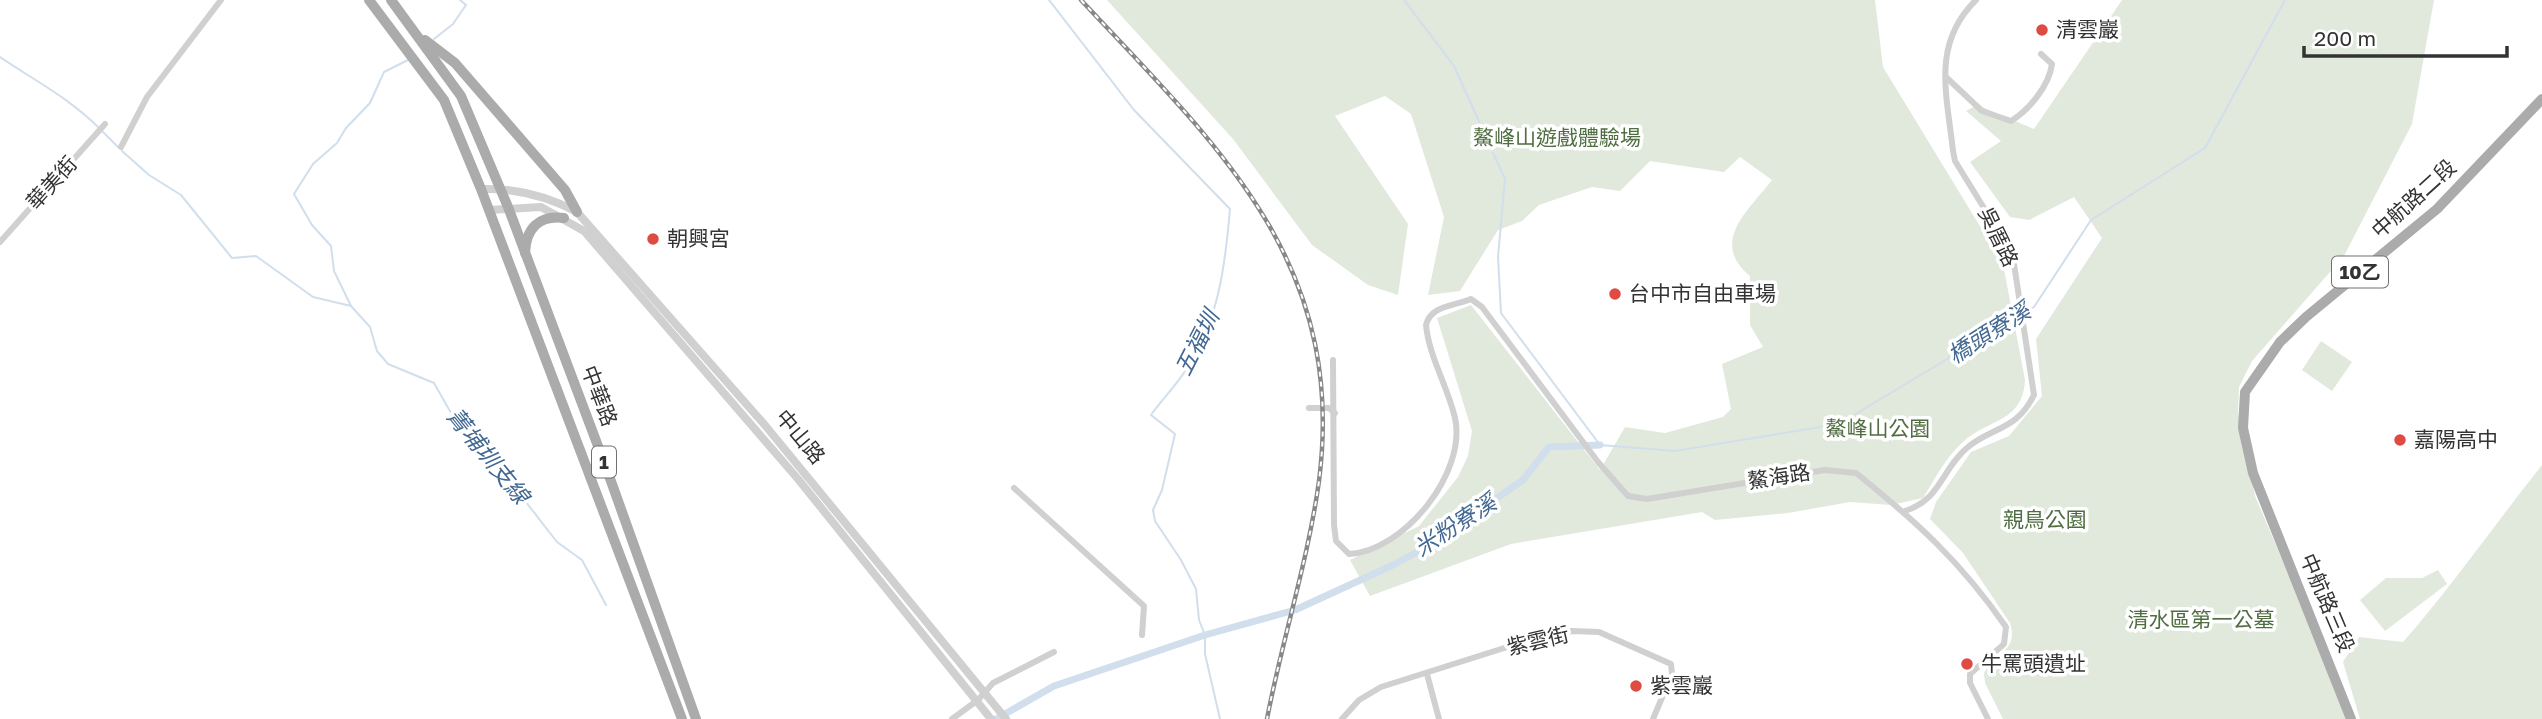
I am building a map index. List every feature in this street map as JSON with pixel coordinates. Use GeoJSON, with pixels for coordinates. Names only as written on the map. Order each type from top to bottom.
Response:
{"type":"FeatureCollection","features":[{"type":"Feature","properties":{"kind":"main road","name":"1"},"geometry":{"type":"LineString","coordinates":[[369,0],[444,100],[489,210]]}},
{"type":"Feature","properties":{"kind":"main road","name":"1"},"geometry":{"type":"LineString","coordinates":[[391,0],[461,96],[508,207]]}},
{"type":"Feature","properties":{"kind":"main road"},"geometry":{"type":"LineString","coordinates":[[413,31],[455,63],[565,190],[578,212]]}},
{"type":"Feature","properties":{"kind":"main road","name":"中航路二段"},"geometry":{"type":"LineString","coordinates":[[2264,504],[2253,474],[2244,428],[2243,404],[2252,378],[2306,317],[2437,209],[2542,99]]}},
{"type":"Feature","properties":{"kind":"main road","name":"中華路"},"geometry":{"type":"LineString","coordinates":[[508,207],[524,256],[607,470],[696,719]]}},
{"type":"Feature","properties":{"kind":"main road","name":"中華路"},"geometry":{"type":"LineString","coordinates":[[489,210],[682,719]]}},
{"type":"Feature","properties":{"kind":"main road"},"geometry":{"type":"LineString","coordinates":[[524,256],[526,239],[534,226],[547,217],[564,218]]}},
{"type":"Feature","properties":{"kind":"main road"},"geometry":{"type":"LineString","coordinates":[[592,477],[607,470]]}},
{"type":"Feature","properties":{"kind":"main road","name":"中航路三段"},"geometry":{"type":"LineString","coordinates":[[2264,504],[2306,599],[2351,719]]}},
{"type":"Feature","properties":{"kind":"street"},"geometry":{"type":"LineString","coordinates":[[121,146],[147,97],[220,0]]}},
{"type":"Feature","properties":{"kind":"street","name":"吳厝路"},"geometry":{"type":"LineString","coordinates":[[1905,511],[1928,500],[1969,447],[2003,430],[2021,414],[2034,395],[2014,264],[2005,242],[1955,161],[1945,53],[1950,37],[1976,0]]}},
{"type":"Feature","properties":{"kind":"street"},"geometry":{"type":"LineString","coordinates":[[1946,77],[1982,111],[2011,121],[2023,114],[2051,75],[2052,65],[2040,54]]}},
{"type":"Feature","properties":{"kind":"street","name":"華美街"},"geometry":{"type":"LineString","coordinates":[[0,242],[105,124]]}},
{"type":"Feature","properties":{"kind":"street","name":"中山路"},"geometry":{"type":"LineString","coordinates":[[481,189],[500,188],[549,197],[578,212],[764,424],[981,697]]}},
{"type":"Feature","properties":{"kind":"street","name":"中山路"},"geometry":{"type":"LineString","coordinates":[[489,210],[541,207],[564,218],[593,241],[895,591]]}},
{"type":"Feature","properties":{"kind":"street","name":"鰲海路"},"geometry":{"type":"LineString","coordinates":[[1335,413],[1336,541],[1349,554],[1357,554],[1407,530],[1421,515],[1447,471],[1455,446],[1455,419],[1426,325],[1437,310],[1471,299],[1482,307],[1598,462],[1628,496],[1647,499],[1825,470],[1856,473],[1905,511],[1955,559],[2006,627],[2004,644],[1970,674],[1970,683],[1988,719]]}},
{"type":"Feature","properties":{"kind":"street"},"geometry":{"type":"LineString","coordinates":[[1333,360],[1335,413]]}},
{"type":"Feature","properties":{"kind":"street"},"geometry":{"type":"LineString","coordinates":[[1309,408],[1329,408],[1335,413]]}},
{"type":"Feature","properties":{"kind":"street"},"geometry":{"type":"LineString","coordinates":[[1014,488],[1144,606],[1142,635]]}},
{"type":"Feature","properties":{"kind":"street","name":"紫雲街"},"geometry":{"type":"LineString","coordinates":[[1427,674],[1520,643],[1572,631],[1599,632],[1671,664],[1672,674],[1653,719]]}},
{"type":"Feature","properties":{"kind":"street"},"geometry":{"type":"LineString","coordinates":[[952,719],[981,697],[993,683],[1054,652]]}},
{"type":"Feature","properties":{"kind":"street"},"geometry":{"type":"LineString","coordinates":[[1342,719],[1359,700],[1381,687],[1427,674],[1438,719]]}},
{"type":"Feature","properties":{"kind":"street"},"geometry":{"type":"LineString","coordinates":[[981,697],[992,719]]}},
{"type":"Feature","properties":{"kind":"street"},"geometry":{"type":"LineString","coordinates":[[981,697],[1006,719]]}},
{"type":"Feature","properties":{"kind":"green space"},"geometry":{"type":"Polygon","coordinates":[[[1107,0],[1875,0],[1883,67],[2003,264],[2025,380],[2023,394],[2011,412],[1974,434],[1952,453],[1923,498],[1891,505],[1850,502],[1788,513],[1715,520],[1702,512],[1511,544],[1370,596],[1350,560],[1419,526],[1458,477],[1468,456],[1472,431],[1437,318],[1471,305],[1600,470],[1625,427],[1665,433],[1723,417],[1731,409],[1722,364],[1763,347],[1750,325],[1750,276],[1738,263],[1733,251],[1733,239],[1744,215],[1772,180],[1740,157],[1724,172],[1650,161],[1620,191],[1592,187],[1539,205],[1522,221],[1498,230],[1460,291],[1428,295],[1444,217],[1411,114],[1385,96],[1335,116],[1408,224],[1398,295],[1368,285],[1312,245],[1233,139],[1107,0]]]}},
{"type":"Feature","properties":{"kind":"green space"},"geometry":{"type":"Polygon","coordinates":[[[2122,0],[2434,0],[2412,124],[2344,256],[2252,361],[2239,387],[2238,413],[2255,496],[2350,719],[2003,719],[1985,683],[1984,673],[2008,646],[2012,632],[2010,623],[1963,553],[1930,519],[1936,502],[1971,452],[2009,436],[2042,396],[2036,339],[2102,238],[2074,197],[2029,220],[2010,217],[1970,162],[2001,141],[1966,111],[1977,105],[2034,129],[2122,0]]]}},
{"type":"Feature","properties":{"kind":"green space"},"geometry":{"type":"Polygon","coordinates":[[[2321,341],[2352,362],[2332,391],[2302,370],[2321,341]]]}},
{"type":"Feature","properties":{"kind":"green space"},"geometry":{"type":"Polygon","coordinates":[[[2542,465],[2542,719],[2360,719],[2343,662],[2359,637],[2403,642],[2457,577],[2542,465]]]}},
{"type":"Feature","properties":{"kind":"green space"},"geometry":{"type":"Polygon","coordinates":[[[2438,570],[2447,584],[2385,631],[2360,600],[2386,578],[2422,578],[2438,570]]]}},
{"type":"Feature","properties":{"kind":"waterway"},"geometry":{"type":"LineString","coordinates":[[434,39],[453,24],[466,5],[460,0]]}},
{"type":"Feature","properties":{"kind":"waterway","name":"五福圳"},"geometry":{"type":"LineString","coordinates":[[1049,0],[1134,110],[1230,209],[1223,272],[1207,330],[1183,374],[1151,415],[1175,434],[1162,490],[1153,510],[1155,521],[1181,560],[1196,589],[1199,620],[1205,635],[1205,654],[1220,719]]}},
{"type":"Feature","properties":{"kind":"waterway","name":"米粉寮溪"},"geometry":{"type":"LineString","coordinates":[[1404,0],[1454,66],[1486,137]]}},
{"type":"Feature","properties":{"kind":"waterway","name":"橋頭寮溪"},"geometry":{"type":"LineString","coordinates":[[2024,313],[2034,307],[2091,220],[2205,148],[2285,0]]}},
{"type":"Feature","properties":{"kind":"waterway","name":"菁埔圳支線"},"geometry":{"type":"LineString","coordinates":[[0,57],[63,98],[98,127]]}},
{"type":"Feature","properties":{"kind":"waterway"},"geometry":{"type":"LineString","coordinates":[[351,306],[334,271],[331,246],[312,225],[294,194],[313,164],[337,143],[346,128],[370,103],[384,72],[408,60]]}},
{"type":"Feature","properties":{"kind":"waterway","name":"菁埔圳支線"},"geometry":{"type":"LineString","coordinates":[[102,131],[118,147]]}},
{"type":"Feature","properties":{"kind":"waterway","name":"菁埔圳支線"},"geometry":{"type":"LineString","coordinates":[[122,151],[149,175],[181,195],[232,258],[256,256],[313,297],[351,306],[370,327],[377,351],[388,364],[434,383],[455,420],[474,435],[557,542],[582,560],[606,605]]}},
{"type":"Feature","properties":{"kind":"waterway","name":"橋頭寮溪"},"geometry":{"type":"LineString","coordinates":[[1493,153],[1505,179],[1498,257],[1501,313],[1600,445],[1675,451],[1839,424],[2019,316]]}},
{"type":"Feature","properties":{"kind":"waterway","name":"米粉寮溪"},"geometry":{"type":"LineString","coordinates":[[996,719],[1054,686],[1205,635],[1295,610],[1425,548],[1523,480],[1549,447],[1600,445]]}},
{"type":"Feature","properties":{"kind":"railway"},"geometry":{"type":"LineString","coordinates":[[1081,0],[1180,106],[1223,158],[1261,213],[1292,271],[1313,334],[1322,403],[1319,481],[1267,719]]}},
{"type":"Feature","properties":{"kind":"place","name":"清雲巖"},"geometry":{"type":"Point","coordinates":[2042,30]}},
{"type":"Feature","properties":{"kind":"place","name":"朝興宮"},"geometry":{"type":"Point","coordinates":[653,239]}},
{"type":"Feature","properties":{"kind":"place","name":"台中市自由車場"},"geometry":{"type":"Point","coordinates":[1615,294]}},
{"type":"Feature","properties":{"kind":"place","name":"嘉陽高中"},"geometry":{"type":"Point","coordinates":[2400,440]}},
{"type":"Feature","properties":{"kind":"place","name":"牛罵頭遺址"},"geometry":{"type":"Point","coordinates":[1967,664]}},
{"type":"Feature","properties":{"kind":"place","name":"紫雲巖"},"geometry":{"type":"Point","coordinates":[1636,686]}},
{"type":"Feature","properties":{"kind":"park label","name":"鰲峰山遊戲體驗場"},"geometry":{"type":"Point","coordinates":[1557,138]}},
{"type":"Feature","properties":{"kind":"park label","name":"鰲峰山公園"},"geometry":{"type":"Point","coordinates":[1878,429]}},
{"type":"Feature","properties":{"kind":"park label","name":"親鳥公園"},"geometry":{"type":"Point","coordinates":[2045,520]}},
{"type":"Feature","properties":{"kind":"park label","name":"清水區第一公墓"},"geometry":{"type":"Point","coordinates":[2201,620]}}]}
